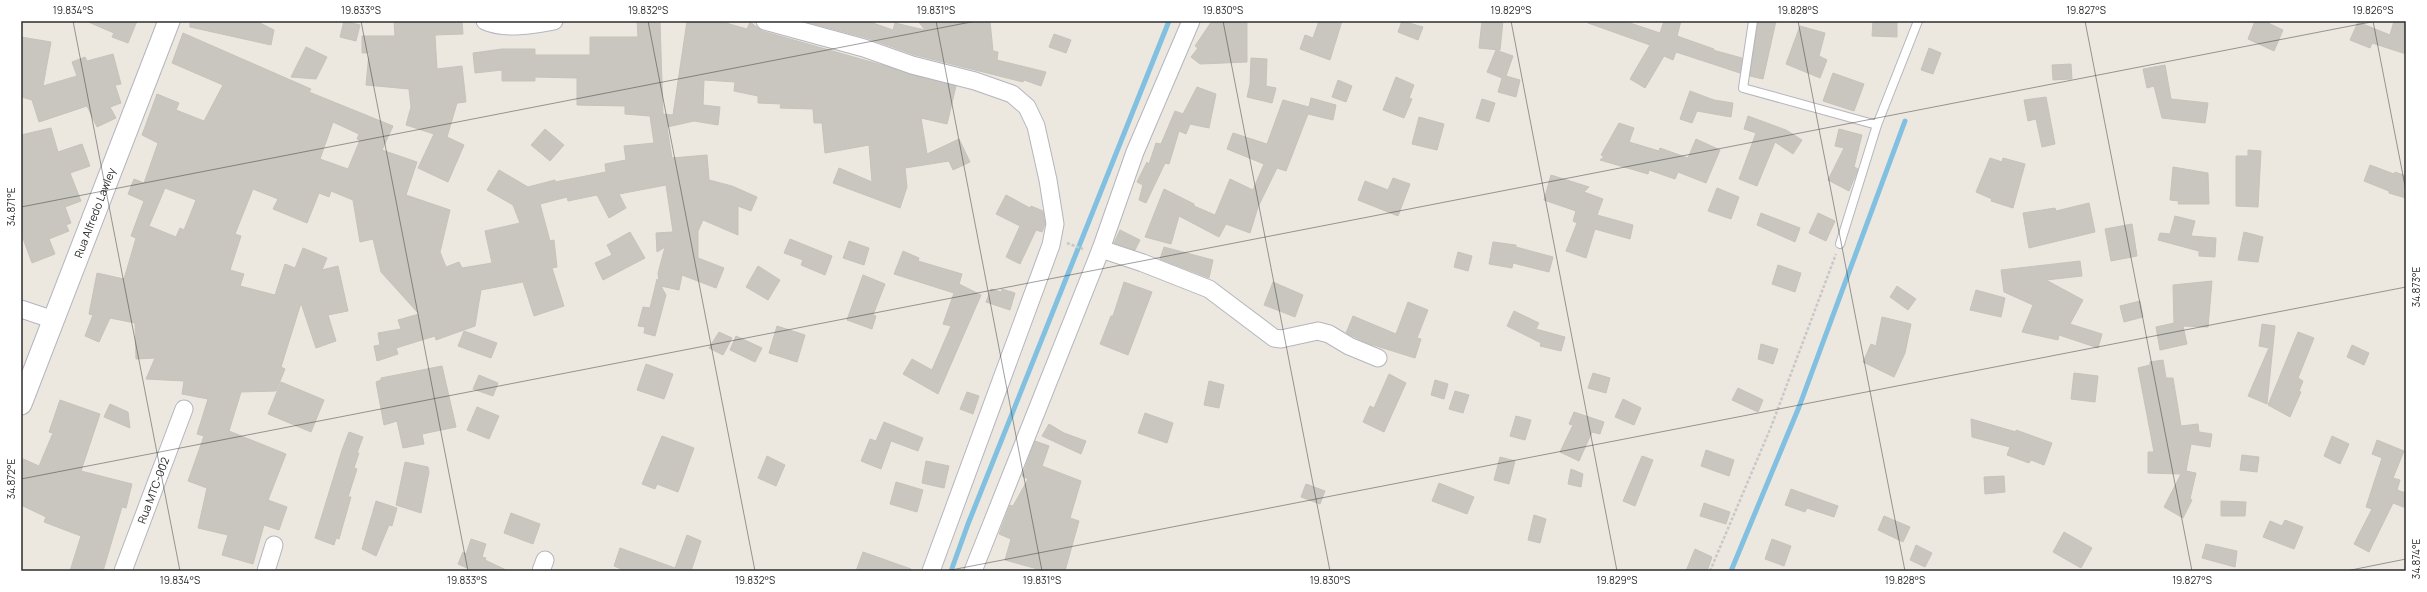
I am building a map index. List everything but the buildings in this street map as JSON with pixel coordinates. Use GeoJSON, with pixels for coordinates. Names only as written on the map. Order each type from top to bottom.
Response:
{"type":"FeatureCollection","features":[{"type":"Feature","properties":{"kind":"street","name":"Rua Alfredo Lawley"},"geometry":{"type":"LineString","coordinates":[[21,404],[169,21]]}},
{"type":"Feature","properties":{"kind":"street"},"geometry":{"type":"LineString","coordinates":[[485,21],[494,25],[510,26],[554,21]]}},
{"type":"Feature","properties":{"kind":"street"},"geometry":{"type":"LineString","coordinates":[[765,21],[864,48],[912,65],[947,72],[1012,94],[1027,107],[1036,126],[1055,224],[1051,245],[931,571]]}},
{"type":"Feature","properties":{"kind":"street"},"geometry":{"type":"LineString","coordinates":[[973,571],[1095,250],[1191,21]]}},
{"type":"Feature","properties":{"kind":"street"},"geometry":{"type":"LineString","coordinates":[[1095,250],[1143,263],[1208,289],[1274,338],[1281,339],[1318,331],[1329,334],[1349,346],[1378,358]]}},
{"type":"Feature","properties":{"kind":"street"},"geometry":{"type":"LineString","coordinates":[[21,309],[54,320]]}},
{"type":"Feature","properties":{"kind":"street","name":"Rua MTC-002"},"geometry":{"type":"LineString","coordinates":[[123,571],[184,409]]}},
{"type":"Feature","properties":{"kind":"street"},"geometry":{"type":"LineString","coordinates":[[266,571],[274,545]]}},
{"type":"Feature","properties":{"kind":"lane"},"geometry":{"type":"LineString","coordinates":[[1753,21],[1743,88],[1877,125]]}},
{"type":"Feature","properties":{"kind":"lane"},"geometry":{"type":"LineString","coordinates":[[1840,244],[1877,125],[1918,21]]}},
{"type":"Feature","properties":{"kind":"path"},"geometry":{"type":"LineString","coordinates":[[1066,243],[1095,250]]}},
{"type":"Feature","properties":{"kind":"path"},"geometry":{"type":"LineString","coordinates":[[1710,571],[1771,427],[1818,296],[1840,244]]}},
{"type":"Feature","properties":{"kind":"waterway"},"geometry":{"type":"LineString","coordinates":[[951,571],[968,524],[1169,21]]}},
{"type":"Feature","properties":{"kind":"waterway"},"geometry":{"type":"LineString","coordinates":[[1731,571],[1799,407],[1905,121]]}}]}
